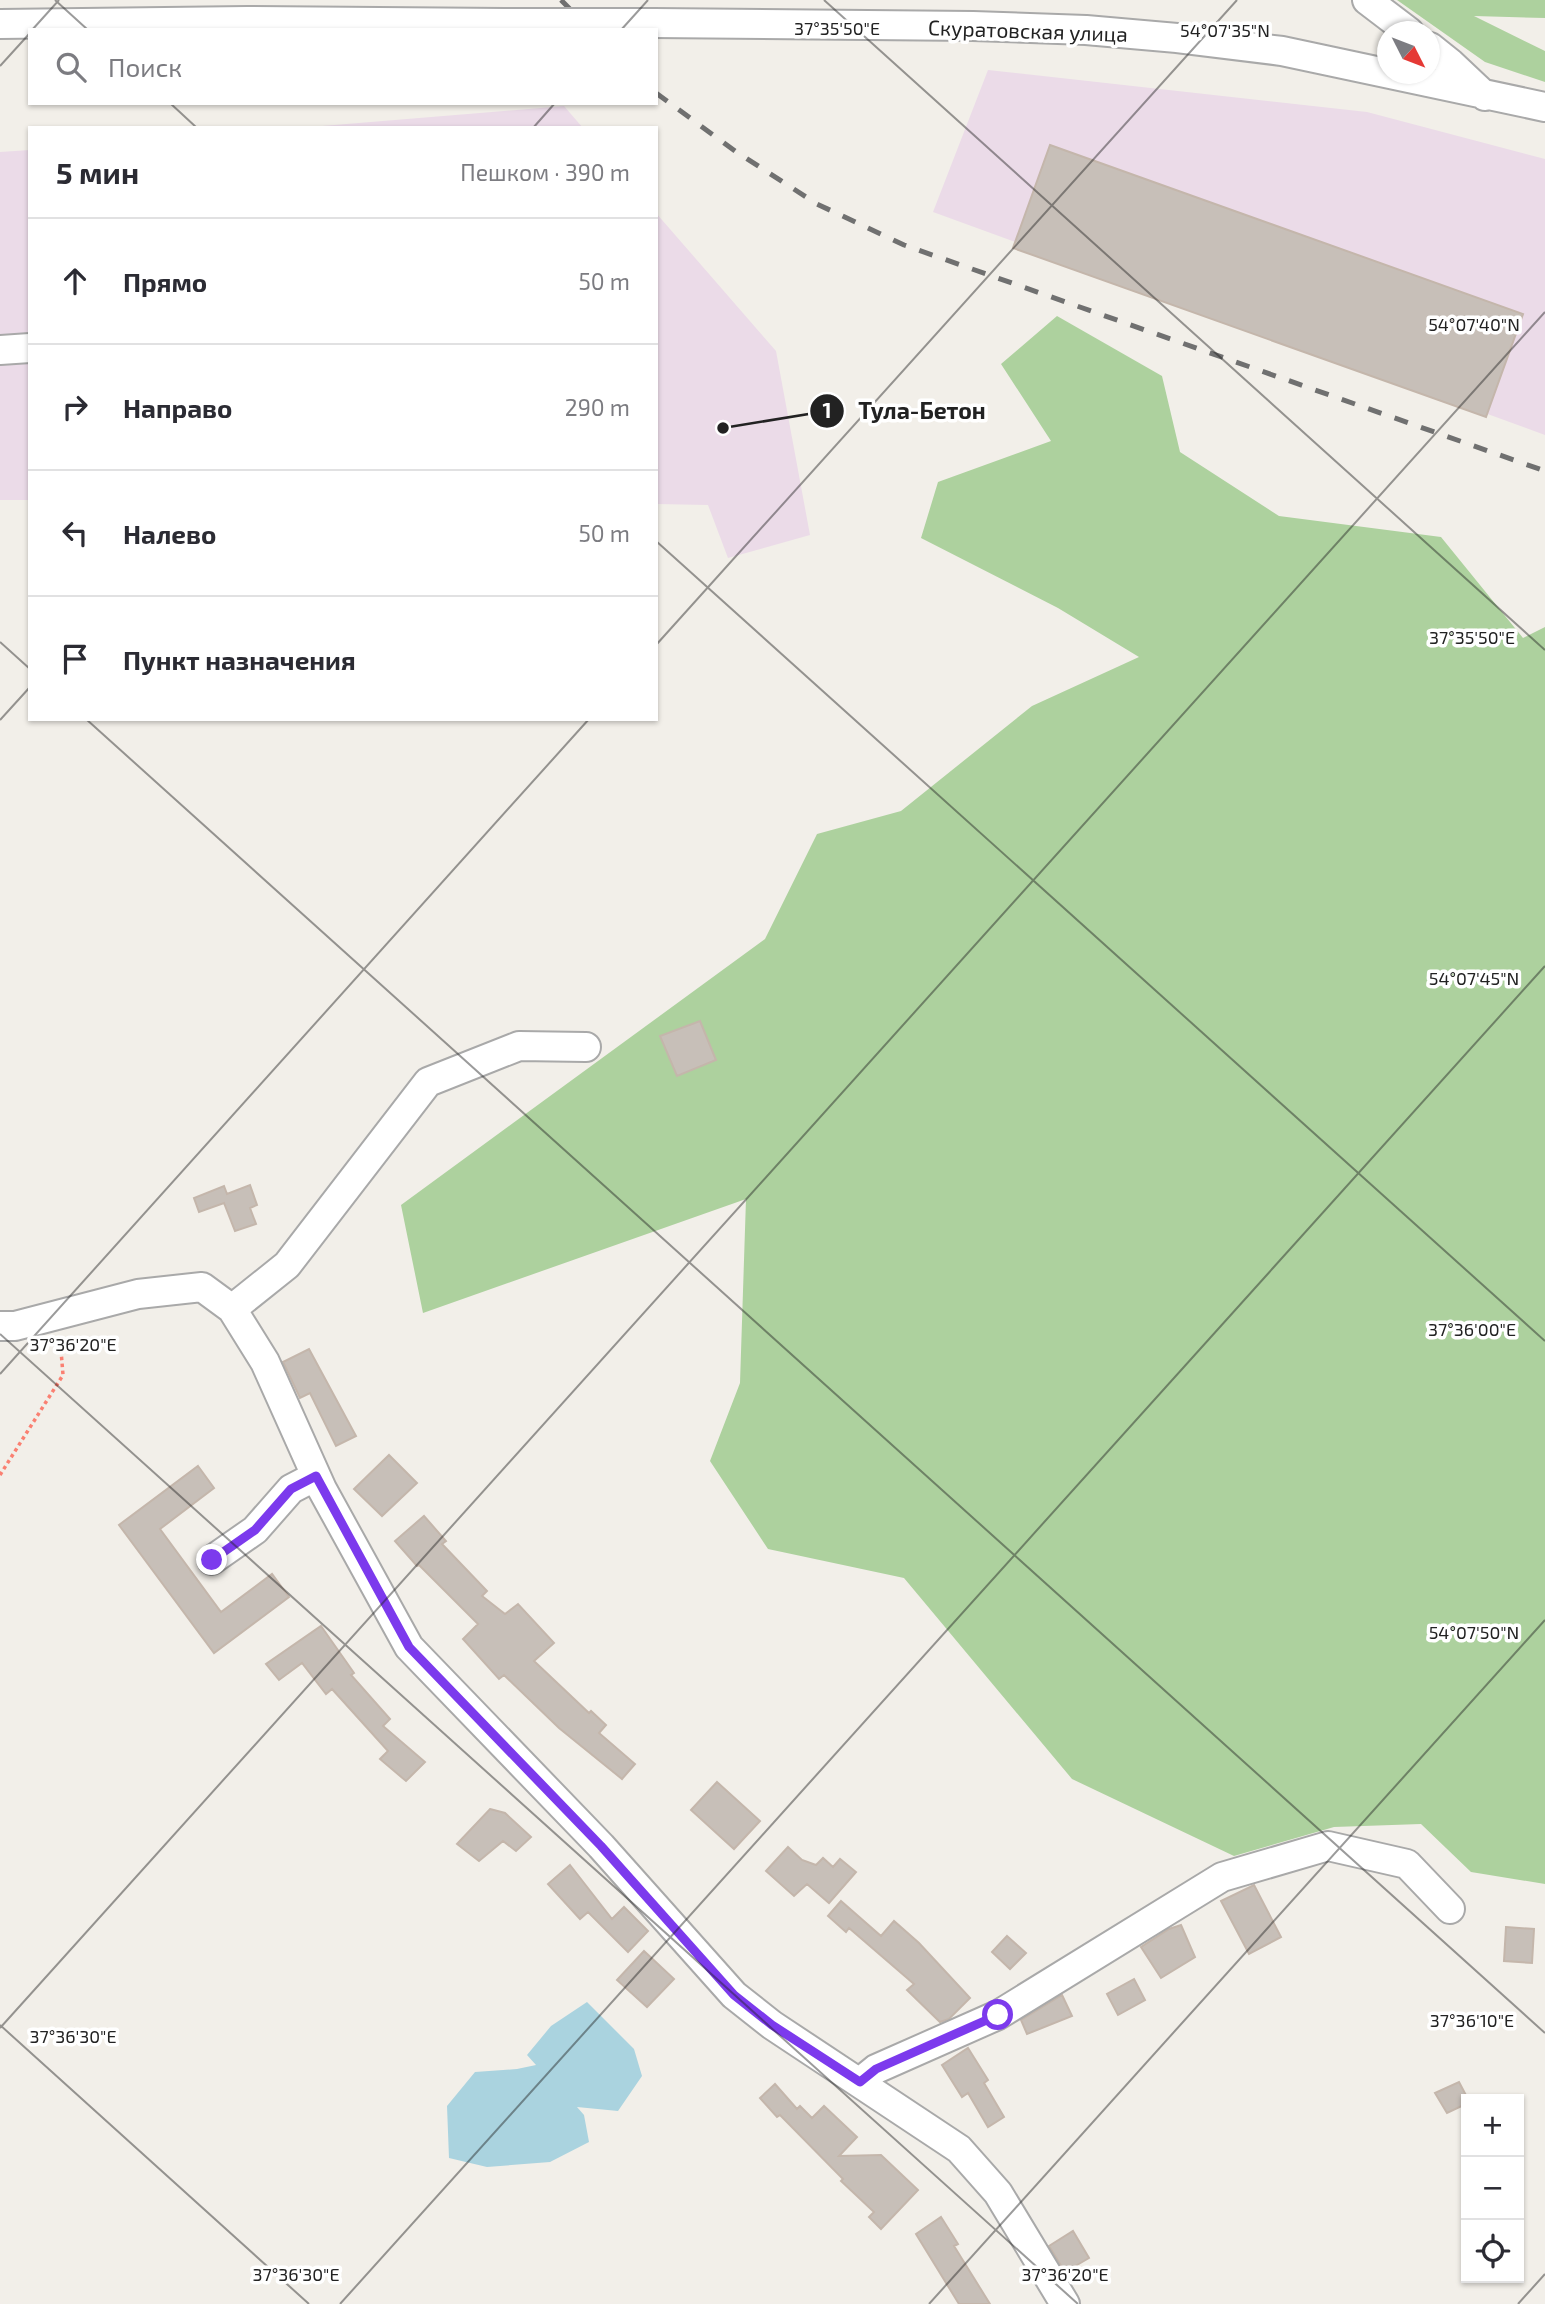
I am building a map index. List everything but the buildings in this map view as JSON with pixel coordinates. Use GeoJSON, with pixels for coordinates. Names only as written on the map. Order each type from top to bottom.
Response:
{"type":"FeatureCollection","features":[{"type":"Feature","properties":{"kind":"street"},"geometry":{"type":"LineString","coordinates":[[1367,0],[1395,21]]}},
{"type":"Feature","properties":{"kind":"street","name":"Скуратовская улица"},"geometry":{"type":"LineString","coordinates":[[0,24],[234,21],[654,23],[973,26],[1086,30],[1282,51],[1545,107]]}},
{"type":"Feature","properties":{"kind":"street"},"geometry":{"type":"LineString","coordinates":[[1440,55],[1485,96]]}},
{"type":"Feature","properties":{"kind":"street"},"geometry":{"type":"LineString","coordinates":[[0,350],[28,348]]}},
{"type":"Feature","properties":{"kind":"street"},"geometry":{"type":"LineString","coordinates":[[232,1309],[287,1265],[428,1082],[519,1046],[586,1047]]}},
{"type":"Feature","properties":{"kind":"street"},"geometry":{"type":"LineString","coordinates":[[0,1326],[15,1326],[138,1294],[202,1287],[232,1309],[265,1362],[316,1476],[409,1647],[601,1846],[734,1995],[772,2025],[959,2149],[999,2193],[1065,2304]]}},
{"type":"Feature","properties":{"kind":"street"},"geometry":{"type":"LineString","coordinates":[[212,1560],[255,1530],[291,1489],[316,1476]]}},
{"type":"Feature","properties":{"kind":"street"},"geometry":{"type":"LineString","coordinates":[[860,2082],[876,2069],[998,2015],[1222,1877],[1328,1846],[1407,1864],[1450,1909]]}},
{"type":"Feature","properties":{"kind":"path"},"geometry":{"type":"LineString","coordinates":[[0,1475],[63,1375],[58,1315]]}},
{"type":"Feature","properties":{"kind":"shaded area"},"geometry":{"type":"Polygon","coordinates":[[[988,70],[1367,112],[1545,159],[1545,435],[933,212],[988,70]]]}},
{"type":"Feature","properties":{"kind":"shaded area"},"geometry":{"type":"Polygon","coordinates":[[[564,106],[581,126],[322,126],[564,106]]]}},
{"type":"Feature","properties":{"kind":"shaded area"},"geometry":{"type":"Polygon","coordinates":[[[28,150],[28,500],[0,500],[0,152],[28,150]]]}},
{"type":"Feature","properties":{"kind":"shaded area"},"geometry":{"type":"Polygon","coordinates":[[[658,215],[776,351],[810,535],[728,558],[708,505],[658,504],[658,215]]]}},
{"type":"Feature","properties":{"kind":"green space"},"geometry":{"type":"Polygon","coordinates":[[[1397,0],[1545,0],[1545,18],[1474,16],[1545,51],[1545,82],[1485,62],[1440,30],[1440,21],[1427,21],[1397,0]]]}},
{"type":"Feature","properties":{"kind":"green space"},"geometry":{"type":"Polygon","coordinates":[[[1057,316],[1162,376],[1180,452],[1279,516],[1441,537],[1523,638],[1545,627],[1545,1884],[1471,1872],[1421,1824],[1334,1827],[1234,1856],[1072,1779],[904,1578],[768,1549],[710,1461],[740,1383],[746,1199],[423,1313],[401,1205],[765,939],[817,834],[901,811],[1032,706],[1139,657],[1058,608],[921,538],[938,482],[1051,441],[1001,364],[1057,316]]]}},
{"type":"Feature","properties":{"kind":"water"},"geometry":{"type":"Polygon","coordinates":[[[587,2002],[634,2049],[642,2076],[618,2111],[577,2107],[584,2115],[589,2142],[550,2162],[487,2167],[449,2158],[447,2106],[475,2072],[536,2065],[527,2055],[551,2026],[587,2002]]]}},
{"type":"Feature","properties":{"kind":"railway"},"geometry":{"type":"LineString","coordinates":[[561,0],[589,28]]}},
{"type":"Feature","properties":{"kind":"railway"},"geometry":{"type":"LineString","coordinates":[[658,94],[735,151],[817,204],[904,245],[1545,471]]}},
{"type":"Feature","properties":{"kind":"place","name":"Тула-Бетон"},"geometry":{"type":"Point","coordinates":[723,428]}},
{"type":"Feature","properties":{"kind":"route"},"geometry":{"type":"LineString","coordinates":[[212,1560],[255,1530],[291,1489],[316,1476],[409,1647],[601,1846],[734,1995],[772,2025],[860,2082],[876,2069],[998,2015]]}}]}
